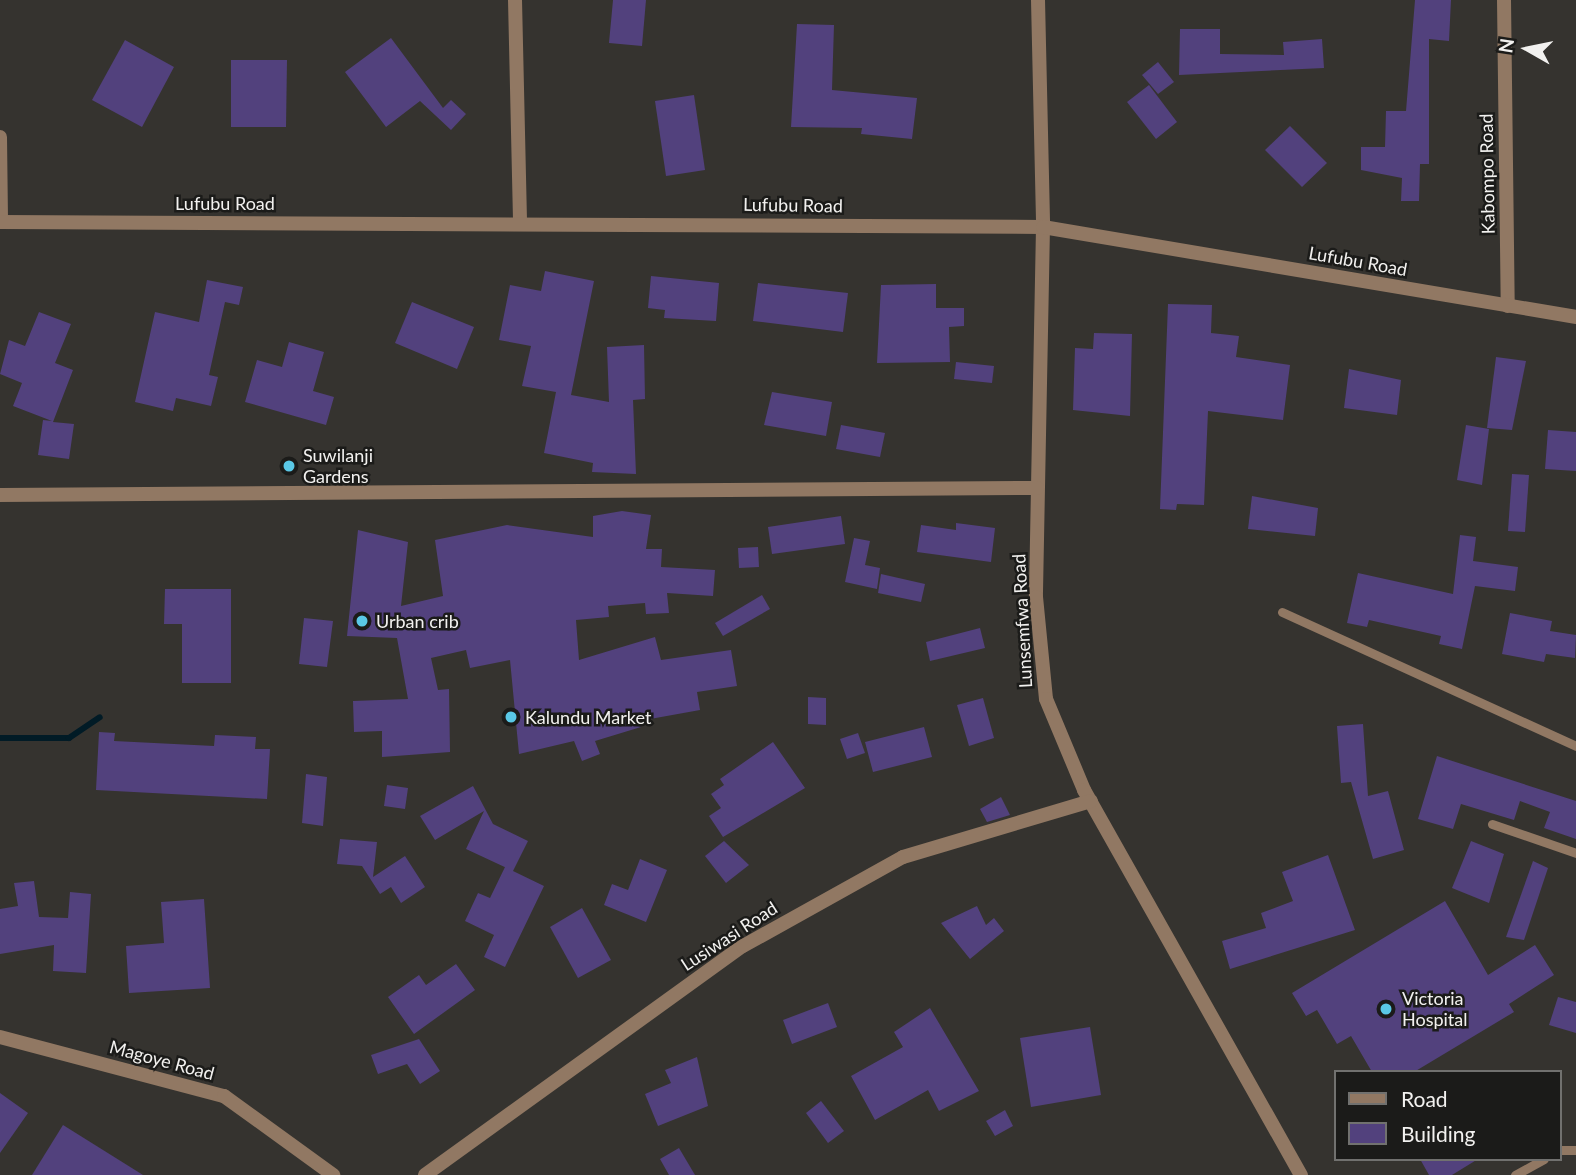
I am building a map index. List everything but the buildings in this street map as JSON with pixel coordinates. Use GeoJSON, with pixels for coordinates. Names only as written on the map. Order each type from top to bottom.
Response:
{"type":"FeatureCollection","features":[{"type":"Feature","properties":{"kind":"street"},"geometry":{"type":"LineString","coordinates":[[515,0],[520,221]]}},
{"type":"Feature","properties":{"kind":"street","name":"Lunsemfwa Road"},"geometry":{"type":"LineString","coordinates":[[1038,0],[1044,227],[1036,597],[1046,699],[1091,802],[1301,1175]]}},
{"type":"Feature","properties":{"kind":"street","name":"Kabompo Road"},"geometry":{"type":"LineString","coordinates":[[1504,0],[1508,306]]}},
{"type":"Feature","properties":{"kind":"street"},"geometry":{"type":"LineString","coordinates":[[0,137],[1,222]]}},
{"type":"Feature","properties":{"kind":"street","name":"Lufubu Road"},"geometry":{"type":"LineString","coordinates":[[1,222],[520,221],[1044,227],[1576,317]]}},
{"type":"Feature","properties":{"kind":"street"},"geometry":{"type":"LineString","coordinates":[[0,495],[1037,488]]}},
{"type":"Feature","properties":{"kind":"street","name":"Lusiwasi Road"},"geometry":{"type":"LineString","coordinates":[[425,1175],[743,946],[903,857],[1091,802]]}},
{"type":"Feature","properties":{"kind":"street","name":"Magoye Road"},"geometry":{"type":"LineString","coordinates":[[0,1037],[223,1096],[333,1175]]}},
{"type":"Feature","properties":{"kind":"lane"},"geometry":{"type":"LineString","coordinates":[[1282,612],[1576,746]]}},
{"type":"Feature","properties":{"kind":"lane"},"geometry":{"type":"LineString","coordinates":[[1492,824],[1576,853]]}},
{"type":"Feature","properties":{"kind":"lane"},"geometry":{"type":"LineString","coordinates":[[1515,1175],[1540,1161]]}},
{"type":"Feature","properties":{"kind":"waterway"},"geometry":{"type":"LineString","coordinates":[[0,738],[69,738],[100,717]]}},
{"type":"Feature","properties":{"kind":"place","name":"Suwilanji Gardens"},"geometry":{"type":"Point","coordinates":[289,466]}},
{"type":"Feature","properties":{"kind":"place","name":"Urban crib"},"geometry":{"type":"Point","coordinates":[362,621]}},
{"type":"Feature","properties":{"kind":"place","name":"Kalundu Market"},"geometry":{"type":"Point","coordinates":[511,717]}},
{"type":"Feature","properties":{"kind":"place","name":"Victoria Hospital"},"geometry":{"type":"Point","coordinates":[1386,1009]}}]}
